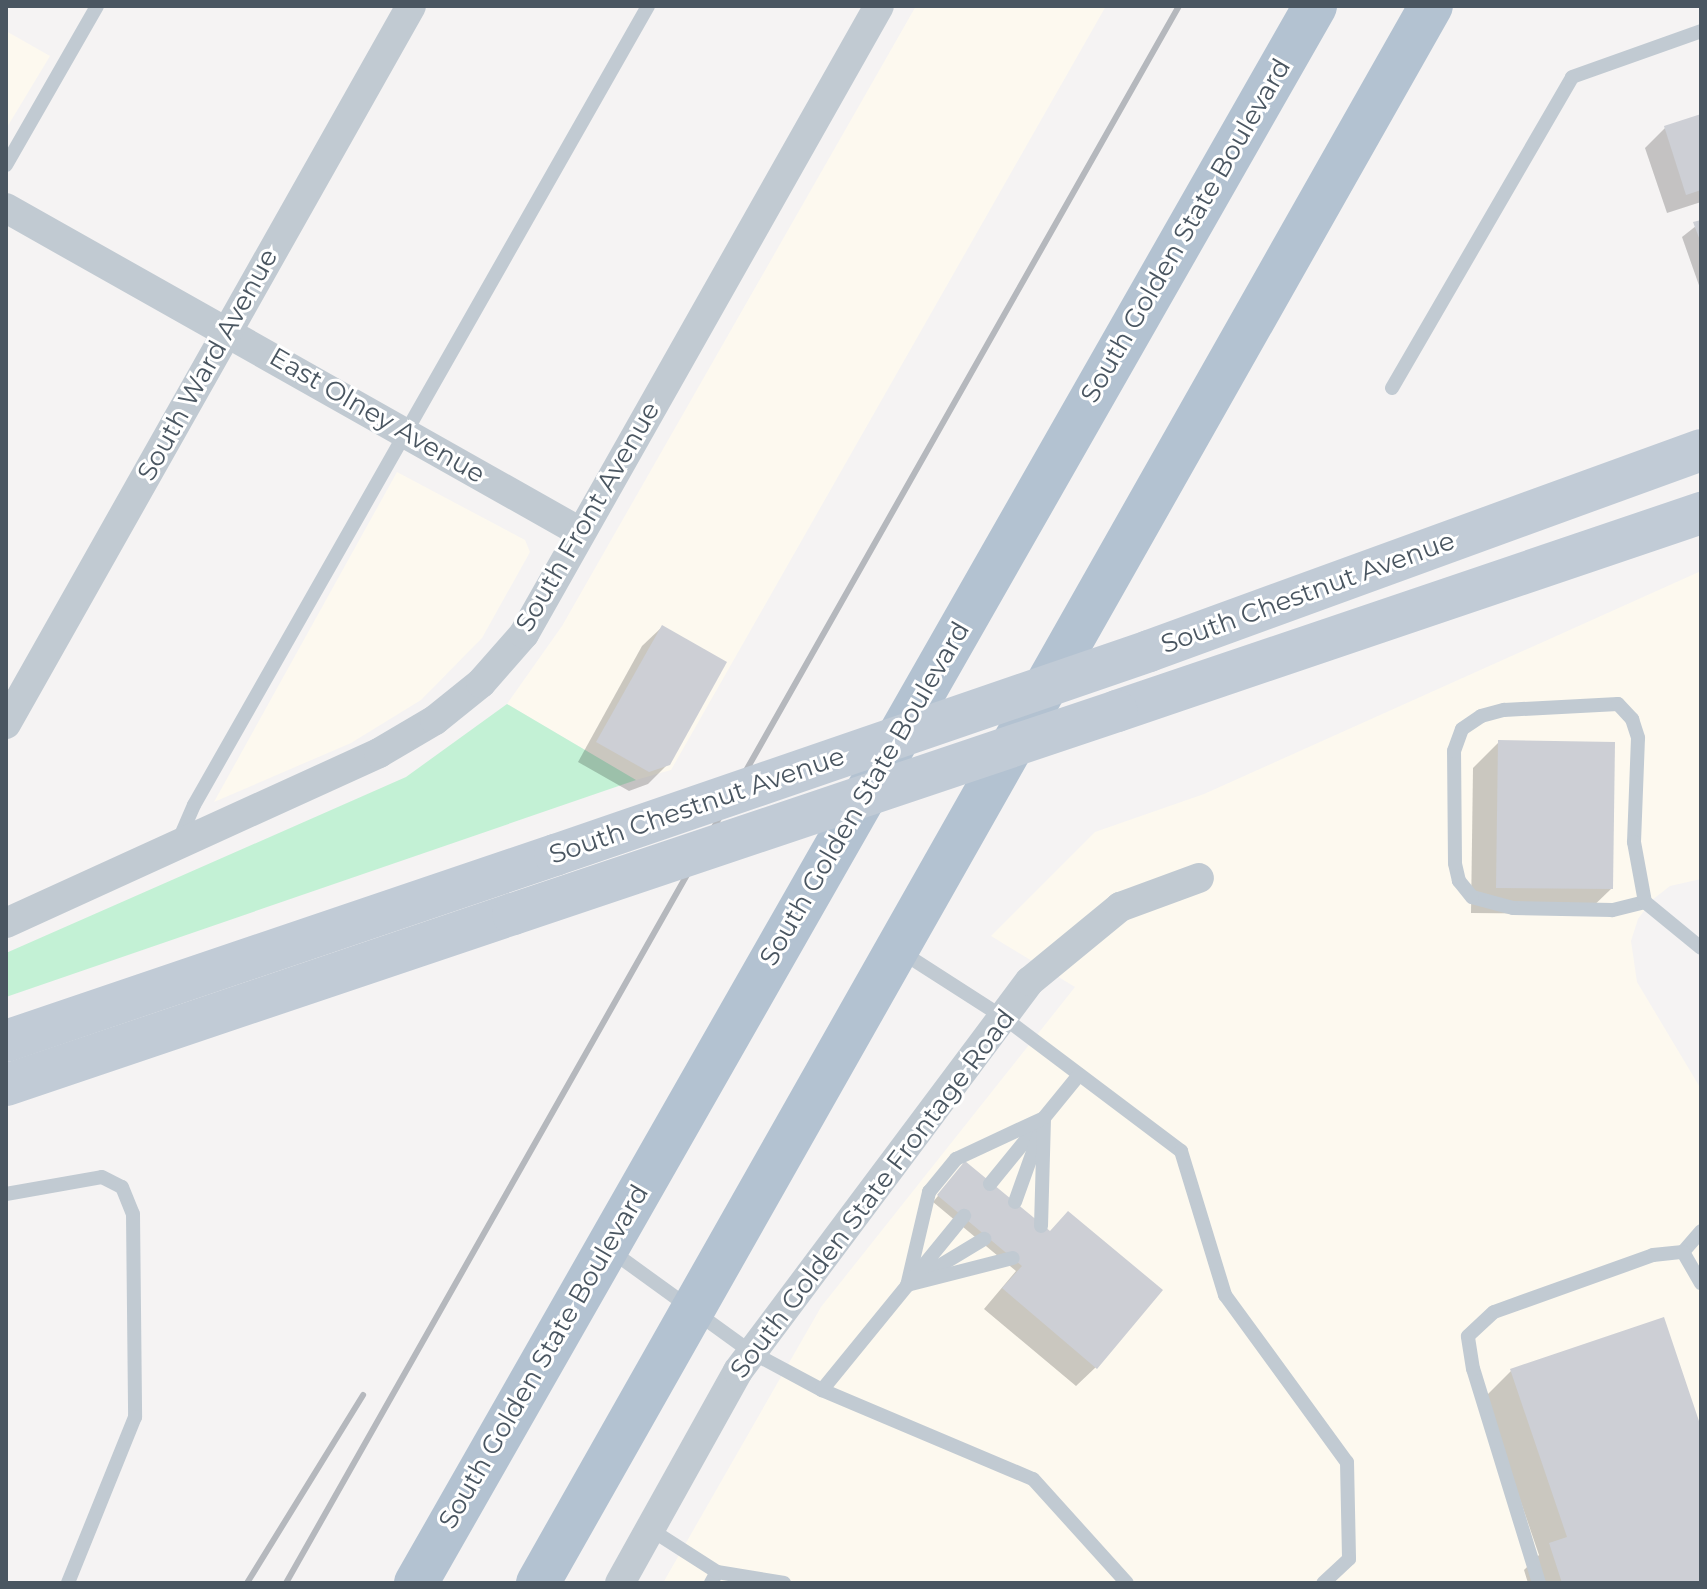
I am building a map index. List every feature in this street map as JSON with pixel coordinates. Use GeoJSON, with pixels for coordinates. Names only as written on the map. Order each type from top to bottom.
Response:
{"type":"FeatureCollection","features":[{"type":"Feature","properties":{"kind":"main road","name":"South Golden State Boulevard"},"geometry":{"type":"LineString","coordinates":[[416,1583],[1315,6]]}},
{"type":"Feature","properties":{"kind":"main road"},"geometry":{"type":"LineString","coordinates":[[538,1583],[1431,6]]}},
{"type":"Feature","properties":{"kind":"main road","name":"South Chestnut Avenue"},"geometry":{"type":"LineString","coordinates":[[6,1041],[1149,651],[1701,450]]}},
{"type":"Feature","properties":{"kind":"main road","name":"South Chestnut Avenue"},"geometry":{"type":"LineString","coordinates":[[6,1085],[1701,513]]}},
{"type":"Feature","properties":{"kind":"street","name":"South Ward Avenue"},"geometry":{"type":"LineString","coordinates":[[6,724],[411,6]]}},
{"type":"Feature","properties":{"kind":"street","name":"South Front Avenue"},"geometry":{"type":"LineString","coordinates":[[6,923],[174,850],[379,753],[435,720],[481,683],[524,634],[879,6]]}},
{"type":"Feature","properties":{"kind":"street","name":"East Olney Avenue"},"geometry":{"type":"LineString","coordinates":[[6,208],[580,532]]}},
{"type":"Feature","properties":{"kind":"street","name":"South Golden State Frontage Road"},"geometry":{"type":"LineString","coordinates":[[620,1583],[751,1352],[1030,981],[1120,907],[1199,878]]}},
{"type":"Feature","properties":{"kind":"lane"},"geometry":{"type":"LineString","coordinates":[[6,165],[97,6]]}},
{"type":"Feature","properties":{"kind":"lane"},"geometry":{"type":"LineString","coordinates":[[174,850],[194,805],[648,6]]}},
{"type":"Feature","properties":{"kind":"lane"},"geometry":{"type":"LineString","coordinates":[[1392,388],[1572,77],[1701,31]]}},
{"type":"Feature","properties":{"kind":"lane"},"geometry":{"type":"LineString","coordinates":[[1645,902],[1612,910],[1513,908],[1472,897],[1459,881],[1455,863],[1454,751],[1462,729],[1481,716],[1504,710],[1618,704],[1632,719],[1638,738],[1634,842],[1645,902],[1701,948]]}},
{"type":"Feature","properties":{"kind":"lane"},"geometry":{"type":"LineString","coordinates":[[897,948],[1003,1017],[1181,1151],[1225,1295],[1347,1462],[1349,1559],[1323,1583]]}},
{"type":"Feature","properties":{"kind":"lane"},"geometry":{"type":"LineString","coordinates":[[990,1184],[1079,1075]]}},
{"type":"Feature","properties":{"kind":"lane"},"geometry":{"type":"LineString","coordinates":[[1015,1202],[1044,1118]]}},
{"type":"Feature","properties":{"kind":"lane"},"geometry":{"type":"LineString","coordinates":[[1041,1226],[1044,1118]]}},
{"type":"Feature","properties":{"kind":"lane"},"geometry":{"type":"LineString","coordinates":[[907,1286],[929,1192],[956,1159],[1044,1118]]}},
{"type":"Feature","properties":{"kind":"lane"},"geometry":{"type":"LineString","coordinates":[[6,1194],[102,1177],[122,1187],[133,1214],[135,1417],[68,1583]]}},
{"type":"Feature","properties":{"kind":"lane"},"geometry":{"type":"LineString","coordinates":[[822,1390],[964,1216]]}},
{"type":"Feature","properties":{"kind":"lane"},"geometry":{"type":"LineString","coordinates":[[1539,1583],[1473,1369],[1468,1336],[1494,1312],[1653,1255],[1683,1252],[1701,1231]]}},
{"type":"Feature","properties":{"kind":"lane"},"geometry":{"type":"LineString","coordinates":[[907,1286],[984,1239]]}},
{"type":"Feature","properties":{"kind":"lane"},"geometry":{"type":"LineString","coordinates":[[606,1247],[751,1352],[822,1390],[1033,1479],[1127,1583]]}},
{"type":"Feature","properties":{"kind":"lane"},"geometry":{"type":"LineString","coordinates":[[1683,1252],[1701,1283]]}},
{"type":"Feature","properties":{"kind":"lane"},"geometry":{"type":"LineString","coordinates":[[907,1286],[1013,1258]]}},
{"type":"Feature","properties":{"kind":"lane"},"geometry":{"type":"LineString","coordinates":[[650,1529],[714,1578],[784,1583]]}},
{"type":"Feature","properties":{"kind":"shaded area"},"geometry":{"type":"Polygon","coordinates":[[[916,6],[1106,6],[671,770],[636,780],[507,704],[562,626],[916,6]]]}},
{"type":"Feature","properties":{"kind":"shaded area"},"geometry":{"type":"Polygon","coordinates":[[[6,31],[50,56],[6,129],[6,31]]]}},
{"type":"Feature","properties":{"kind":"shaded area"},"geometry":{"type":"Polygon","coordinates":[[[397,472],[525,540],[530,552],[482,638],[421,700],[351,743],[214,802],[397,472]]]}},
{"type":"Feature","properties":{"kind":"shaded area"},"geometry":{"type":"Polygon","coordinates":[[[1701,571],[1701,879],[1670,886],[1652,900],[1638,919],[1631,941],[1637,982],[1701,1089],[1701,1583],[663,1583],[821,1307],[1075,987],[991,936],[1095,832],[1204,794],[1701,571]]]}},
{"type":"Feature","properties":{"kind":"green space"},"geometry":{"type":"Polygon","coordinates":[[[507,704],[636,780],[6,997],[6,953],[406,777],[507,704]]]}},
{"type":"Feature","properties":{"kind":"building"},"geometry":{"type":"Polygon","coordinates":[[[1701,114],[1701,190],[1686,195],[1664,126],[1701,114]]]}},
{"type":"Feature","properties":{"kind":"building"},"geometry":{"type":"Polygon","coordinates":[[[1701,220],[1701,243],[1693,222],[1701,220]]]}},
{"type":"Feature","properties":{"kind":"building"},"geometry":{"type":"Polygon","coordinates":[[[662,625],[727,662],[670,765],[649,772],[596,742],[662,625]]]}},
{"type":"Feature","properties":{"kind":"building"},"geometry":{"type":"Polygon","coordinates":[[[1498,740],[1615,742],[1613,889],[1496,888],[1498,740]]]}},
{"type":"Feature","properties":{"kind":"building"},"geometry":{"type":"Polygon","coordinates":[[[965,1161],[1050,1231],[1068,1211],[1163,1290],[1097,1369],[1002,1288],[1022,1266],[937,1195],[965,1161]]]}},
{"type":"Feature","properties":{"kind":"building"},"geometry":{"type":"Polygon","coordinates":[[[1664,1317],[1701,1427],[1701,1583],[1562,1583],[1549,1543],[1567,1537],[1510,1369],[1664,1317]]]}},
{"type":"Feature","properties":{"kind":"railway"},"geometry":{"type":"LineString","coordinates":[[286,1583],[1179,6]]}},
{"type":"Feature","properties":{"kind":"railway"},"geometry":{"type":"LineString","coordinates":[[247,1583],[363,1395]]}}]}
